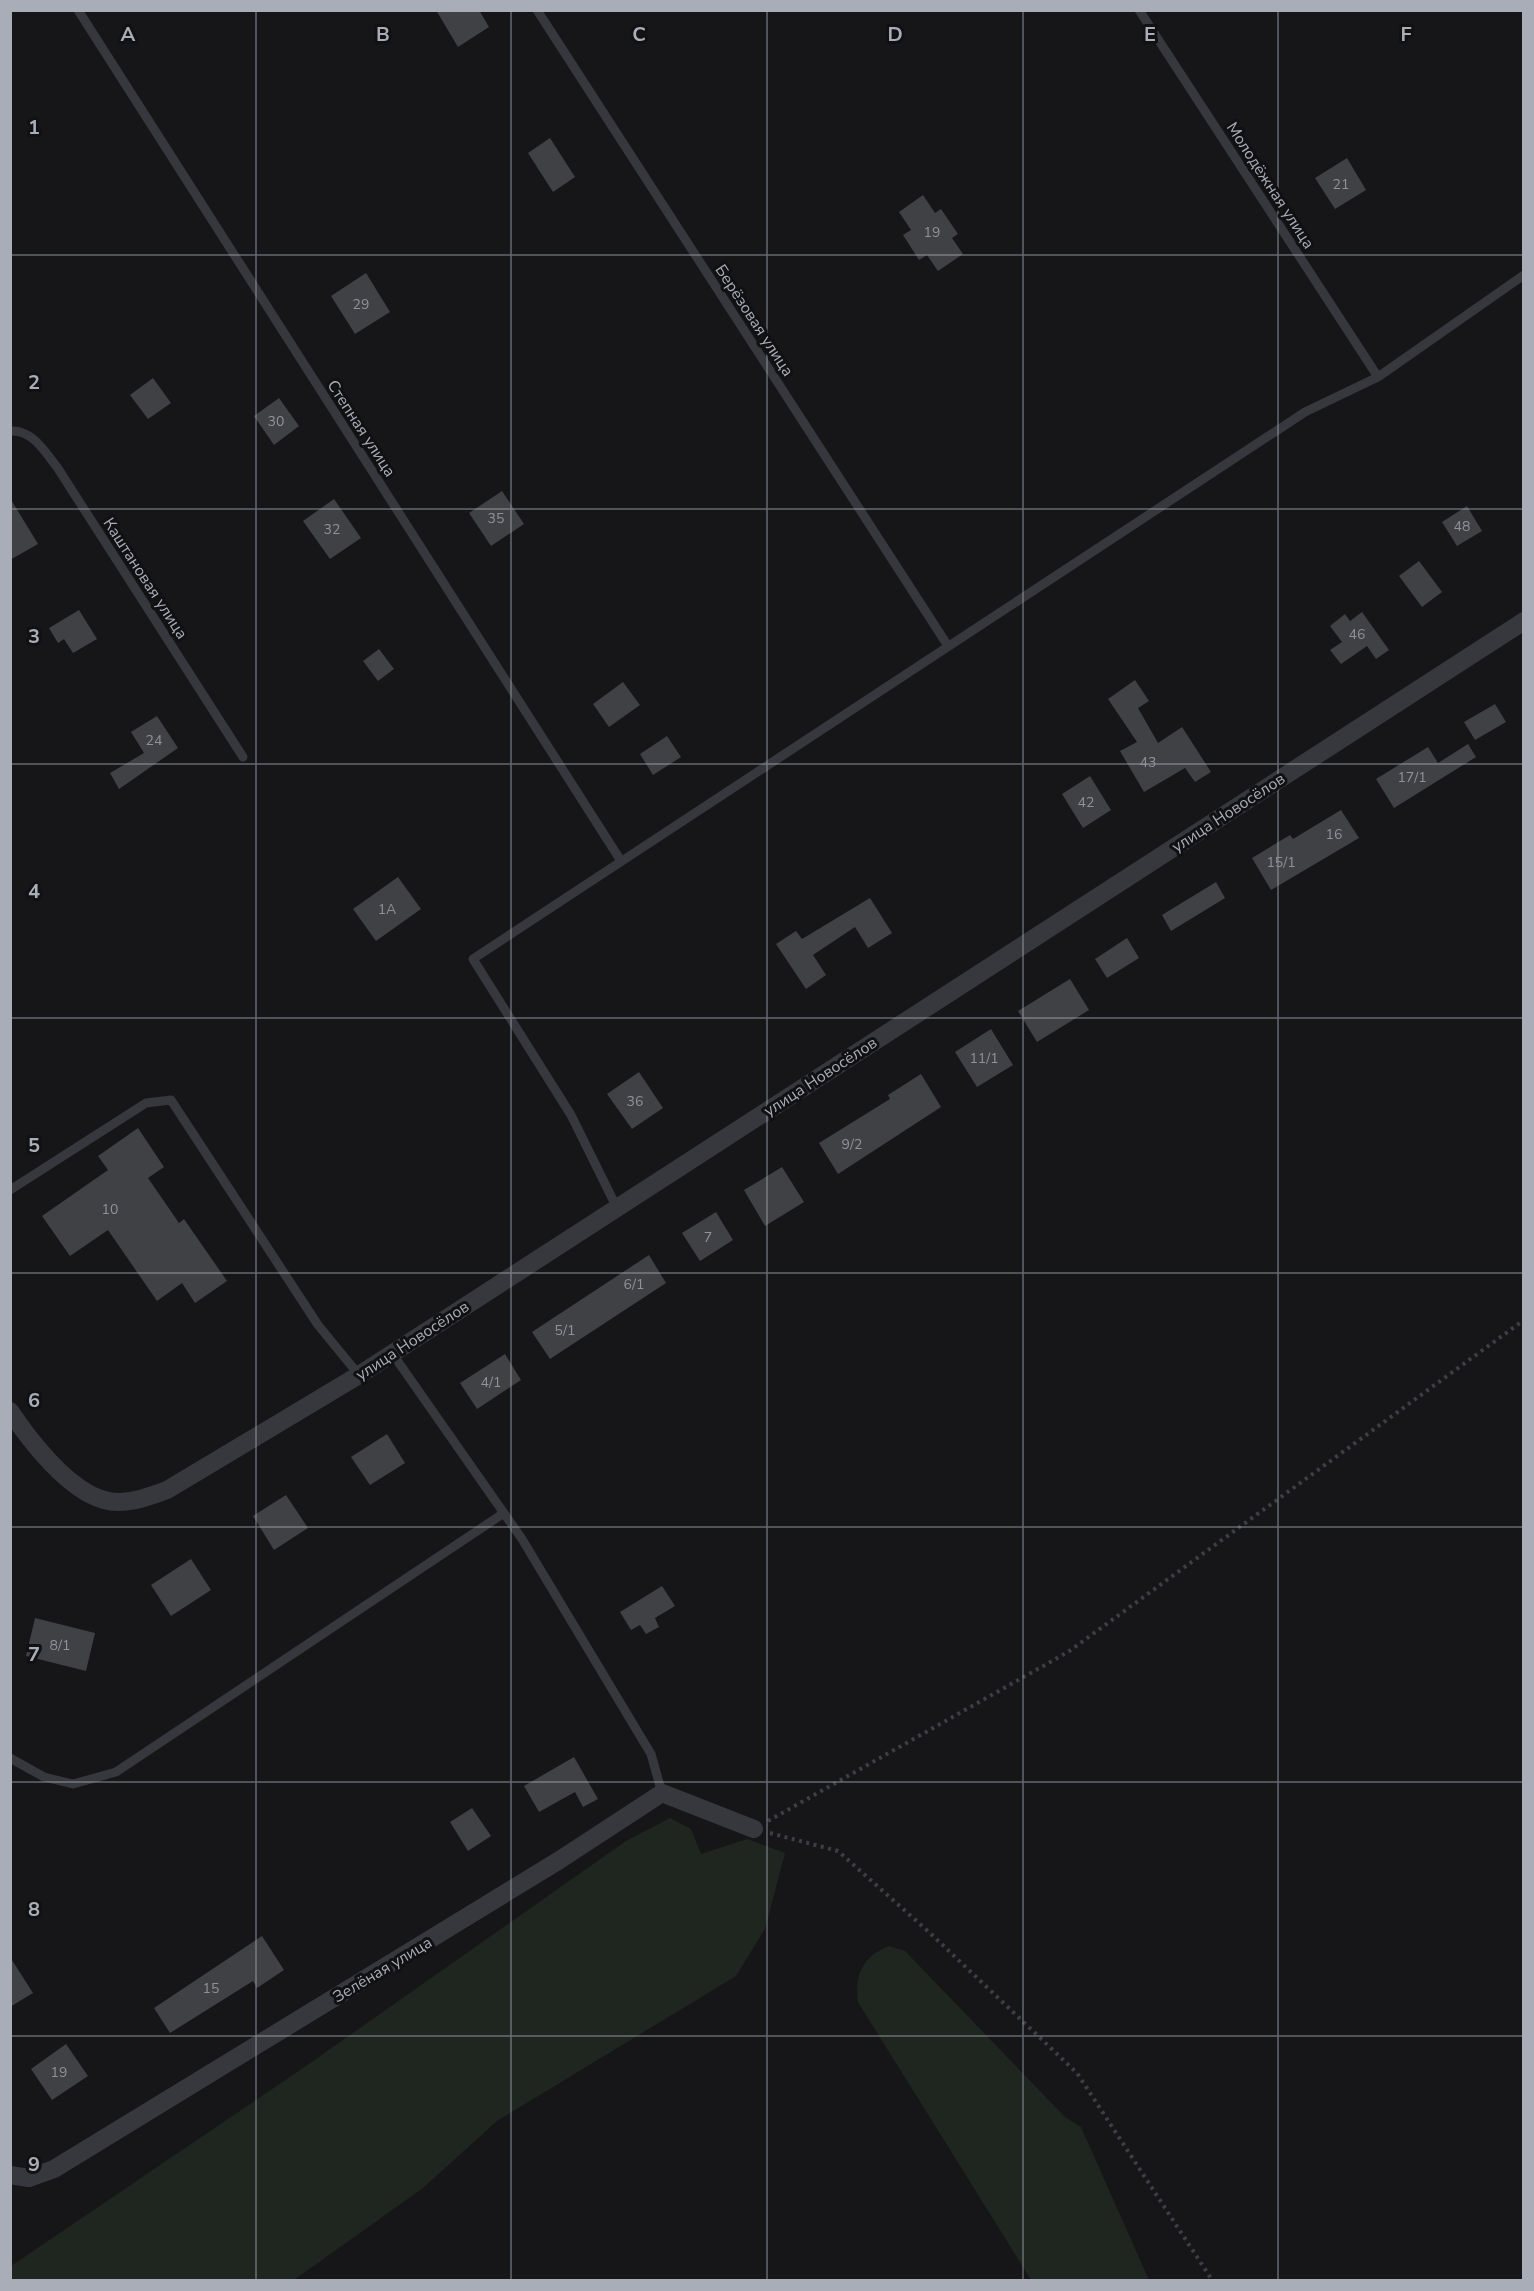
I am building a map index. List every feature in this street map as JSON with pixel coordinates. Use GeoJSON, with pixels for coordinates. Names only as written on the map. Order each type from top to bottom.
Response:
{"type":"FeatureCollection","features":[{"type":"Feature","properties":{"kind":"street","name":"улица Новосёлов"},"geometry":{"type":"LineString","coordinates":[[10,1411],[27,1437],[75,1486],[104,1500],[138,1501],[167,1490],[358,1375],[1524,621]]}},
{"type":"Feature","properties":{"kind":"street"},"geometry":{"type":"LineString","coordinates":[[662,1793],[754,1829]]}},
{"type":"Feature","properties":{"kind":"street","name":"Зелёная улица"},"geometry":{"type":"LineString","coordinates":[[10,2175],[29,2178],[54,2169],[558,1861],[662,1793]]}},
{"type":"Feature","properties":{"kind":"lane","name":"Степная улица"},"geometry":{"type":"LineString","coordinates":[[78,10],[621,861]]}},
{"type":"Feature","properties":{"kind":"lane","name":"Берёзовая улица"},"geometry":{"type":"LineString","coordinates":[[537,10],[948,646]]}},
{"type":"Feature","properties":{"kind":"lane","name":"Молодёжная улица"},"geometry":{"type":"LineString","coordinates":[[1139,10],[1378,376]]}},
{"type":"Feature","properties":{"kind":"lane"},"geometry":{"type":"LineString","coordinates":[[617,1208],[571,1115],[473,959],[1305,412],[1378,376],[1524,275]]}},
{"type":"Feature","properties":{"kind":"lane","name":"Каштановая улица"},"geometry":{"type":"LineString","coordinates":[[10,431],[18,430],[35,440],[57,467],[243,757]]}},
{"type":"Feature","properties":{"kind":"lane"},"geometry":{"type":"LineString","coordinates":[[10,1190],[146,1102],[171,1100],[318,1325],[358,1375]]}},
{"type":"Feature","properties":{"kind":"lane"},"geometry":{"type":"LineString","coordinates":[[392,1353],[504,1513],[585,1643],[651,1754],[662,1793]]}},
{"type":"Feature","properties":{"kind":"lane"},"geometry":{"type":"LineString","coordinates":[[10,1758],[44,1777],[73,1784],[116,1772],[504,1513]]}},
{"type":"Feature","properties":{"kind":"path"},"geometry":{"type":"LineString","coordinates":[[754,1829],[1068,1652],[1524,1320]]}},
{"type":"Feature","properties":{"kind":"path"},"geometry":{"type":"LineString","coordinates":[[754,1829],[838,1851],[930,1933],[1077,2073],[1212,2280]]}},
{"type":"Feature","properties":{"kind":"shaded area"},"geometry":{"type":"Polygon","coordinates":[[[670,1818],[691,1829],[701,1854],[747,1839],[785,1853],[765,1929],[736,1976],[497,2121],[423,2188],[294,2280],[11,2280],[11,2266],[306,2066],[626,1841],[670,1818]]]}},
{"type":"Feature","properties":{"kind":"shaded area"},"geometry":{"type":"Polygon","coordinates":[[[889,1946],[905,1951],[1065,2117],[1081,2127],[1149,2280],[1031,2280],[858,2002],[858,1983],[862,1968],[873,1955],[889,1946]]]}},
{"type":"Feature","properties":{"kind":"building"},"geometry":{"type":"Polygon","coordinates":[[[436,10],[479,10],[489,27],[458,47],[436,10]]]}},
{"type":"Feature","properties":{"kind":"building"},"geometry":{"type":"Polygon","coordinates":[[[550,138],[575,177],[553,192],[528,153],[550,138]]]}},
{"type":"Feature","properties":{"kind":"building"},"geometry":{"type":"Polygon","coordinates":[[[1347,158],[1366,190],[1335,209],[1315,178],[1347,158]]]}},
{"type":"Feature","properties":{"kind":"building"},"geometry":{"type":"Polygon","coordinates":[[[923,195],[935,213],[941,209],[958,234],[952,238],[963,254],[938,271],[927,255],[919,260],[903,235],[911,230],[899,212],[923,195]]]}},
{"type":"Feature","properties":{"kind":"building"},"geometry":{"type":"Polygon","coordinates":[[[366,273],[390,312],[355,334],[331,296],[366,273]]]}},
{"type":"Feature","properties":{"kind":"building"},"geometry":{"type":"Polygon","coordinates":[[[153,378],[171,403],[148,419],[130,395],[153,378]]]}},
{"type":"Feature","properties":{"kind":"building"},"geometry":{"type":"Polygon","coordinates":[[[279,398],[299,426],[274,445],[254,416],[279,398]]]}},
{"type":"Feature","properties":{"kind":"building"},"geometry":{"type":"Polygon","coordinates":[[[502,491],[524,524],[491,546],[469,513],[502,491]]]}},
{"type":"Feature","properties":{"kind":"building"},"geometry":{"type":"Polygon","coordinates":[[[10,498],[38,544],[10,560],[10,498]]]}},
{"type":"Feature","properties":{"kind":"building"},"geometry":{"type":"Polygon","coordinates":[[[334,499],[361,538],[330,559],[303,521],[334,499]]]}},
{"type":"Feature","properties":{"kind":"building"},"geometry":{"type":"Polygon","coordinates":[[[1467,506],[1482,531],[1457,546],[1442,522],[1467,506]]]}},
{"type":"Feature","properties":{"kind":"building"},"geometry":{"type":"Polygon","coordinates":[[[1419,561],[1442,592],[1422,607],[1399,576],[1419,561]]]}},
{"type":"Feature","properties":{"kind":"building"},"geometry":{"type":"Polygon","coordinates":[[[79,610],[97,639],[73,653],[64,639],[58,643],[49,628],[79,610]]]}},
{"type":"Feature","properties":{"kind":"building"},"geometry":{"type":"Polygon","coordinates":[[[1362,612],[1389,650],[1376,659],[1367,646],[1341,664],[1330,650],[1342,642],[1330,626],[1345,614],[1350,621],[1362,612]]]}},
{"type":"Feature","properties":{"kind":"building"},"geometry":{"type":"Polygon","coordinates":[[[379,649],[394,669],[378,681],[363,661],[379,649]]]}},
{"type":"Feature","properties":{"kind":"building"},"geometry":{"type":"Polygon","coordinates":[[[1135,680],[1149,701],[1138,708],[1158,743],[1182,727],[1211,772],[1195,782],[1185,768],[1144,792],[1120,751],[1137,742],[1108,699],[1135,680]]]}},
{"type":"Feature","properties":{"kind":"building"},"geometry":{"type":"Polygon","coordinates":[[[623,682],[640,705],[609,727],[593,704],[623,682]]]}},
{"type":"Feature","properties":{"kind":"building"},"geometry":{"type":"Polygon","coordinates":[[[1495,704],[1506,722],[1475,740],[1464,722],[1495,704]]]}},
{"type":"Feature","properties":{"kind":"building"},"geometry":{"type":"Polygon","coordinates":[[[157,716],[178,748],[119,789],[110,773],[144,753],[131,732],[157,716]]]}},
{"type":"Feature","properties":{"kind":"building"},"geometry":{"type":"Polygon","coordinates":[[[667,736],[681,757],[653,775],[640,754],[667,736]]]}},
{"type":"Feature","properties":{"kind":"building"},"geometry":{"type":"Polygon","coordinates":[[[1468,744],[1476,757],[1394,808],[1376,779],[1428,747],[1438,763],[1468,744]]]}},
{"type":"Feature","properties":{"kind":"building"},"geometry":{"type":"Polygon","coordinates":[[[1090,776],[1111,810],[1083,828],[1062,794],[1090,776]]]}},
{"type":"Feature","properties":{"kind":"building"},"geometry":{"type":"Polygon","coordinates":[[[1341,810],[1359,838],[1271,890],[1252,858],[1290,835],[1293,839],[1341,810]]]}},
{"type":"Feature","properties":{"kind":"building"},"geometry":{"type":"Polygon","coordinates":[[[398,877],[421,909],[376,941],[353,909],[398,877]]]}},
{"type":"Feature","properties":{"kind":"building"},"geometry":{"type":"Polygon","coordinates":[[[1216,882],[1225,898],[1171,931],[1162,915],[1216,882]]]}},
{"type":"Feature","properties":{"kind":"building"},"geometry":{"type":"Polygon","coordinates":[[[870,898],[892,933],[868,948],[855,927],[813,955],[826,975],[806,989],[776,944],[796,931],[802,939],[870,898]]]}},
{"type":"Feature","properties":{"kind":"building"},"geometry":{"type":"Polygon","coordinates":[[[1127,938],[1139,958],[1107,978],[1095,959],[1127,938]]]}},
{"type":"Feature","properties":{"kind":"building"},"geometry":{"type":"Polygon","coordinates":[[[1070,979],[1089,1010],[1037,1042],[1018,1011],[1070,979]]]}},
{"type":"Feature","properties":{"kind":"building"},"geometry":{"type":"Polygon","coordinates":[[[991,1029],[1013,1065],[977,1087],[955,1052],[991,1029]]]}},
{"type":"Feature","properties":{"kind":"building"},"geometry":{"type":"Polygon","coordinates":[[[639,1072],[663,1108],[632,1129],[607,1094],[639,1072]]]}},
{"type":"Feature","properties":{"kind":"building"},"geometry":{"type":"Polygon","coordinates":[[[921,1074],[941,1107],[838,1174],[819,1143],[890,1099],[888,1095],[921,1074]]]}},
{"type":"Feature","properties":{"kind":"building"},"geometry":{"type":"Polygon","coordinates":[[[138,1128],[164,1167],[148,1178],[179,1223],[184,1219],[227,1281],[195,1303],[182,1283],[157,1301],[108,1230],[70,1256],[42,1216],[108,1170],[98,1156],[138,1128]]]}},
{"type":"Feature","properties":{"kind":"building"},"geometry":{"type":"Polygon","coordinates":[[[782,1167],[804,1202],[765,1226],[744,1190],[782,1167]]]}},
{"type":"Feature","properties":{"kind":"building"},"geometry":{"type":"Polygon","coordinates":[[[716,1212],[733,1240],[700,1261],[682,1233],[716,1212]]]}},
{"type":"Feature","properties":{"kind":"building"},"geometry":{"type":"Polygon","coordinates":[[[649,1255],[666,1283],[550,1359],[532,1332],[649,1255]]]}},
{"type":"Feature","properties":{"kind":"building"},"geometry":{"type":"Polygon","coordinates":[[[505,1354],[521,1380],[477,1409],[460,1383],[505,1354]]]}},
{"type":"Feature","properties":{"kind":"building"},"geometry":{"type":"Polygon","coordinates":[[[387,1434],[405,1463],[370,1485],[351,1457],[387,1434]]]}},
{"type":"Feature","properties":{"kind":"building"},"geometry":{"type":"Polygon","coordinates":[[[286,1495],[308,1528],[274,1550],[253,1516],[286,1495]]]}},
{"type":"Feature","properties":{"kind":"building"},"geometry":{"type":"Polygon","coordinates":[[[191,1559],[211,1590],[171,1616],[151,1585],[191,1559]]]}},
{"type":"Feature","properties":{"kind":"building"},"geometry":{"type":"Polygon","coordinates":[[[662,1586],[675,1606],[655,1618],[659,1627],[646,1634],[640,1625],[631,1630],[620,1612],[662,1586]]]}},
{"type":"Feature","properties":{"kind":"building"},"geometry":{"type":"Polygon","coordinates":[[[35,1618],[95,1633],[86,1671],[26,1656],[35,1618]]]}},
{"type":"Feature","properties":{"kind":"building"},"geometry":{"type":"Polygon","coordinates":[[[574,1757],[598,1799],[583,1807],[575,1792],[539,1812],[524,1786],[574,1757]]]}},
{"type":"Feature","properties":{"kind":"building"},"geometry":{"type":"Polygon","coordinates":[[[472,1808],[491,1836],[468,1851],[450,1822],[472,1808]]]}},
{"type":"Feature","properties":{"kind":"building"},"geometry":{"type":"Polygon","coordinates":[[[262,1936],[284,1970],[257,1988],[253,1981],[170,2033],[154,2008],[262,1936]]]}},
{"type":"Feature","properties":{"kind":"building"},"geometry":{"type":"Polygon","coordinates":[[[10,1957],[33,1993],[10,2007],[10,1957]]]}},
{"type":"Feature","properties":{"kind":"building"},"geometry":{"type":"Polygon","coordinates":[[[66,2044],[88,2076],[52,2100],[31,2069],[66,2044]]]}}]}
